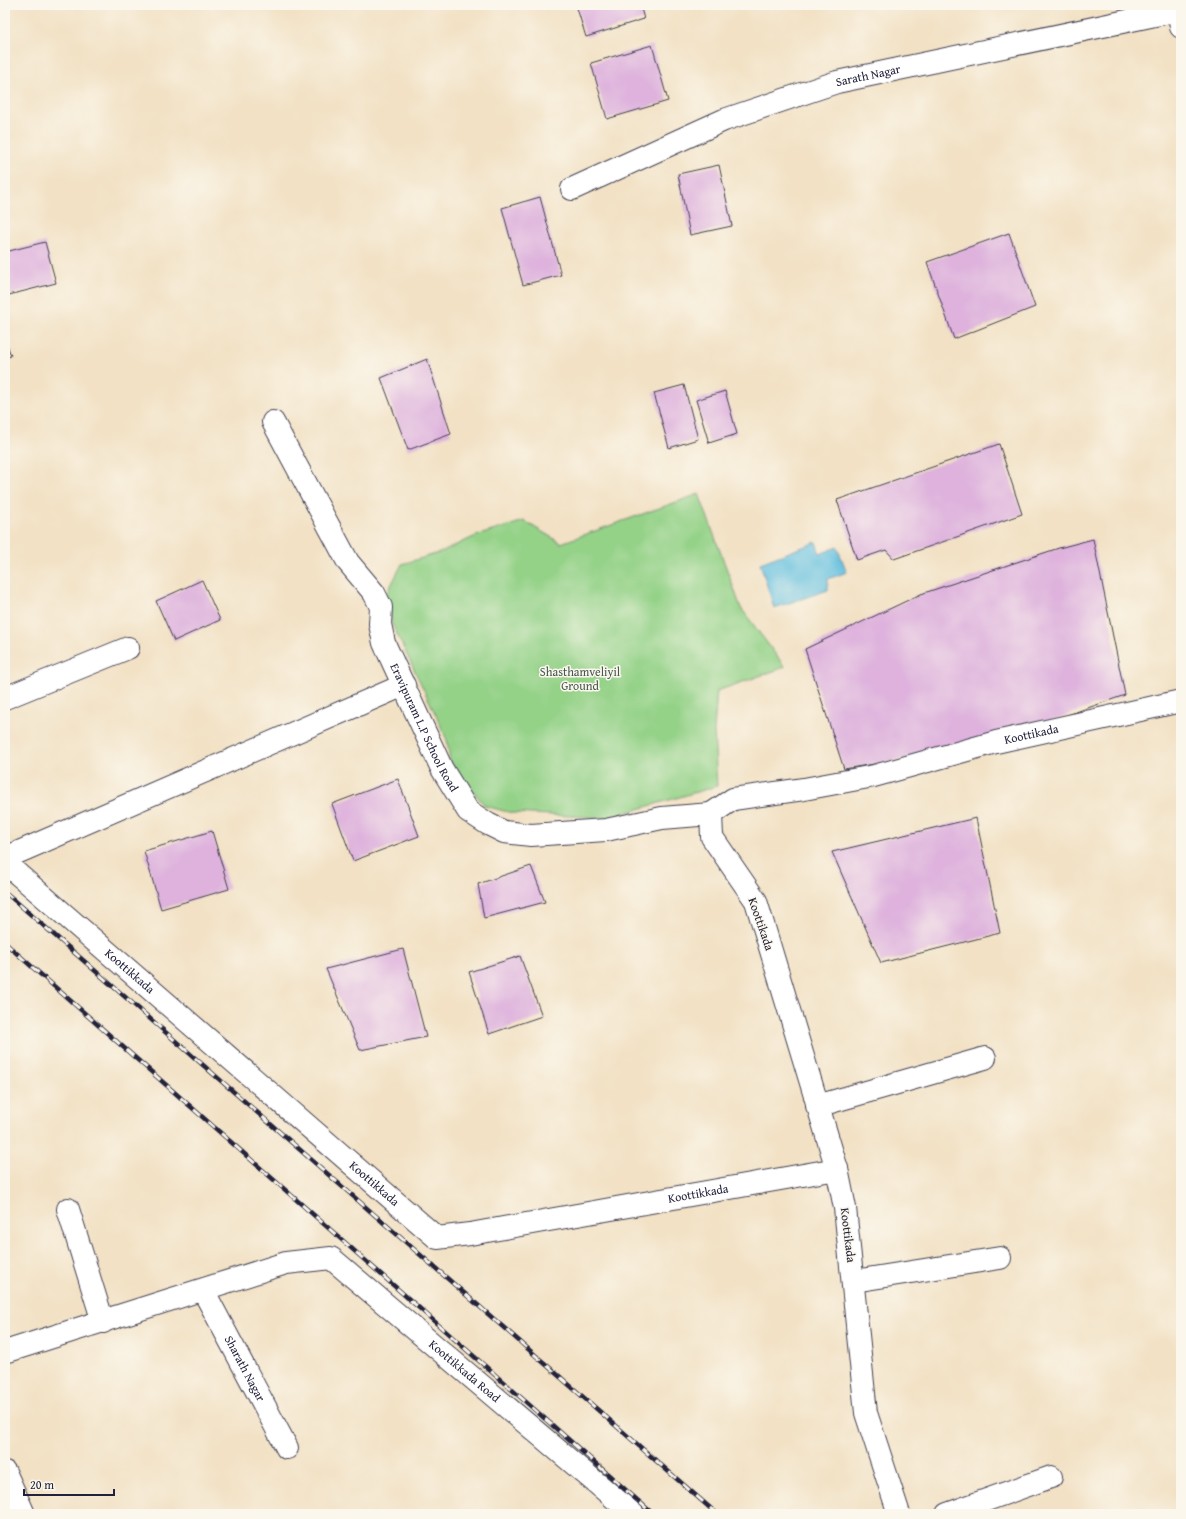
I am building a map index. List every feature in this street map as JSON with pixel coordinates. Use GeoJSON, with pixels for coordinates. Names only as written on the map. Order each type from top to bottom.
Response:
{"type":"FeatureCollection","features":[{"type":"Feature","properties":{"kind":"street","name":"Sarath Nagar"},"geometry":{"type":"LineString","coordinates":[[572,189],[724,120],[837,82],[1179,14]]}},
{"type":"Feature","properties":{"kind":"street","name":"Eravipuram L.P School Road"},"geometry":{"type":"LineString","coordinates":[[273,422],[348,562],[374,593],[381,607],[380,624],[384,643],[442,769],[468,811],[504,832],[531,835],[606,830],[662,818],[711,814]]}},
{"type":"Feature","properties":{"kind":"street"},"geometry":{"type":"LineString","coordinates":[[5,698],[128,648]]}},
{"type":"Feature","properties":{"kind":"street"},"geometry":{"type":"LineString","coordinates":[[5,858],[404,685]]}},
{"type":"Feature","properties":{"kind":"street","name":"Koottikada"},"geometry":{"type":"LineString","coordinates":[[899,1514],[866,1413],[854,1281],[845,1208],[837,1169],[756,901],[712,837],[711,814],[733,799],[804,789],[874,776],[996,742],[1181,701]]}},
{"type":"Feature","properties":{"kind":"street","name":"Koottikkada"},"geometry":{"type":"LineString","coordinates":[[5,863],[437,1238],[837,1169]]}},
{"type":"Feature","properties":{"kind":"street"},"geometry":{"type":"LineString","coordinates":[[817,1106],[985,1058]]}},
{"type":"Feature","properties":{"kind":"street"},"geometry":{"type":"LineString","coordinates":[[68,1209],[102,1322]]}},
{"type":"Feature","properties":{"kind":"street","name":"Koottikkada Road"},"geometry":{"type":"LineString","coordinates":[[203,1290],[286,1263],[331,1258],[632,1514]]}},
{"type":"Feature","properties":{"kind":"street"},"geometry":{"type":"LineString","coordinates":[[854,1281],[1000,1258]]}},
{"type":"Feature","properties":{"kind":"street"},"geometry":{"type":"LineString","coordinates":[[5,1352],[203,1290]]}},
{"type":"Feature","properties":{"kind":"street","name":"Sharath Nagar"},"geometry":{"type":"LineString","coordinates":[[203,1290],[287,1448]]}},
{"type":"Feature","properties":{"kind":"street"},"geometry":{"type":"LineString","coordinates":[[5,1472],[24,1514]]}},
{"type":"Feature","properties":{"kind":"street"},"geometry":{"type":"LineString","coordinates":[[947,1514],[1051,1477]]}},
{"type":"Feature","properties":{"kind":"green space","name":"Shasthamveliyil Ground"},"geometry":{"type":"Polygon","coordinates":[[[699,494],[741,608],[785,667],[717,691],[714,730],[717,786],[608,818],[512,813],[485,806],[450,762],[447,740],[392,624],[386,595],[402,564],[439,553],[476,536],[524,521],[561,543],[699,494]]]}},
{"type":"Feature","properties":{"kind":"water"},"geometry":{"type":"Polygon","coordinates":[[[816,542],[820,554],[837,547],[847,572],[828,579],[828,590],[774,608],[760,563],[816,542]]]}},
{"type":"Feature","properties":{"kind":"building"},"geometry":{"type":"Polygon","coordinates":[[[576,5],[640,5],[644,19],[586,37],[576,5]]]}},
{"type":"Feature","properties":{"kind":"building"},"geometry":{"type":"Polygon","coordinates":[[[652,45],[668,101],[607,119],[591,63],[652,45]]]}},
{"type":"Feature","properties":{"kind":"building"},"geometry":{"type":"Polygon","coordinates":[[[719,165],[732,226],[690,235],[678,174],[719,165]]]}},
{"type":"Feature","properties":{"kind":"building"},"geometry":{"type":"Polygon","coordinates":[[[540,197],[561,275],[523,285],[502,208],[540,197]]]}},
{"type":"Feature","properties":{"kind":"building"},"geometry":{"type":"Polygon","coordinates":[[[1009,233],[1035,307],[954,339],[927,262],[1009,233]]]}},
{"type":"Feature","properties":{"kind":"building"},"geometry":{"type":"Polygon","coordinates":[[[45,242],[56,283],[5,296],[5,252],[45,242]]]}},
{"type":"Feature","properties":{"kind":"building"},"geometry":{"type":"Polygon","coordinates":[[[5,338],[11,356],[5,358],[5,338]]]}},
{"type":"Feature","properties":{"kind":"building"},"geometry":{"type":"Polygon","coordinates":[[[427,359],[451,434],[408,450],[381,378],[427,359]]]}},
{"type":"Feature","properties":{"kind":"building"},"geometry":{"type":"Polygon","coordinates":[[[684,385],[698,439],[669,448],[654,393],[684,385]]]}},
{"type":"Feature","properties":{"kind":"building"},"geometry":{"type":"Polygon","coordinates":[[[725,391],[737,434],[709,443],[696,400],[725,391]]]}},
{"type":"Feature","properties":{"kind":"building"},"geometry":{"type":"Polygon","coordinates":[[[999,444],[1022,514],[894,559],[886,550],[857,560],[837,500],[999,444]]]}},
{"type":"Feature","properties":{"kind":"building"},"geometry":{"type":"Polygon","coordinates":[[[1093,539],[1125,695],[1050,721],[904,759],[844,769],[805,649],[921,594],[1059,548],[1093,539]]]}},
{"type":"Feature","properties":{"kind":"building"},"geometry":{"type":"Polygon","coordinates":[[[202,580],[220,620],[174,641],[156,601],[202,580]]]}},
{"type":"Feature","properties":{"kind":"building"},"geometry":{"type":"Polygon","coordinates":[[[398,779],[419,836],[353,861],[332,804],[398,779]]]}},
{"type":"Feature","properties":{"kind":"building"},"geometry":{"type":"Polygon","coordinates":[[[976,818],[1000,933],[881,963],[832,852],[976,818]]]}},
{"type":"Feature","properties":{"kind":"building"},"geometry":{"type":"Polygon","coordinates":[[[212,831],[229,889],[161,909],[144,851],[212,831]]]}},
{"type":"Feature","properties":{"kind":"building"},"geometry":{"type":"Polygon","coordinates":[[[531,866],[545,902],[484,918],[478,884],[531,866]]]}},
{"type":"Feature","properties":{"kind":"building"},"geometry":{"type":"Polygon","coordinates":[[[403,949],[426,1037],[360,1050],[326,969],[403,949]]]}},
{"type":"Feature","properties":{"kind":"building"},"geometry":{"type":"Polygon","coordinates":[[[520,956],[542,1016],[489,1034],[469,972],[520,956]]]}},
{"type":"Feature","properties":{"kind":"railway"},"geometry":{"type":"LineString","coordinates":[[5,892],[717,1514]]}},
{"type":"Feature","properties":{"kind":"railway"},"geometry":{"type":"LineString","coordinates":[[5,943],[653,1514]]}}]}
